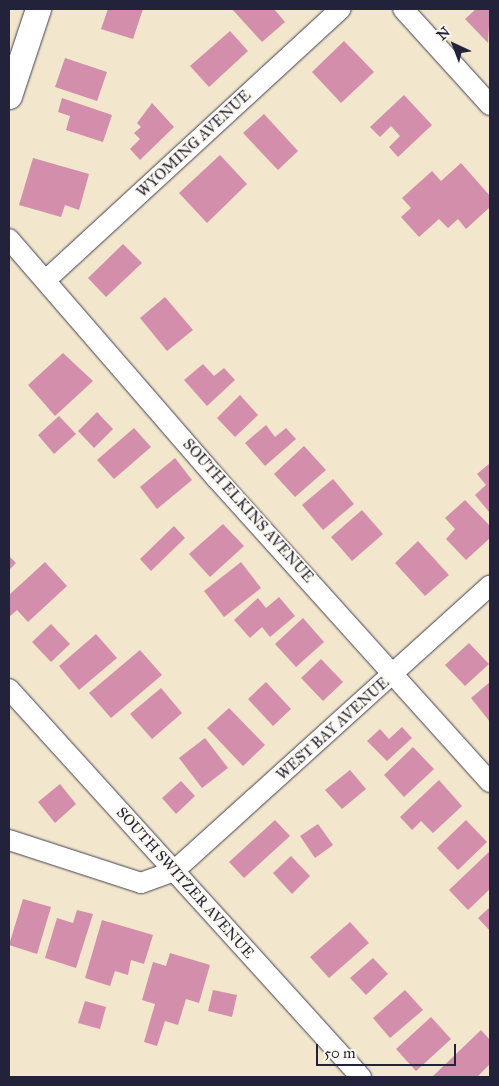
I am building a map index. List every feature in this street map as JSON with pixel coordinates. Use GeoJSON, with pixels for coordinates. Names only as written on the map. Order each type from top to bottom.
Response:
{"type":"FeatureCollection","features":[{"type":"Feature","properties":{"kind":"street"},"geometry":{"type":"LineString","coordinates":[[9,96],[38,9]]}},
{"type":"Feature","properties":{"kind":"street","name":"WYOMING AVENUE"},"geometry":{"type":"LineString","coordinates":[[47,279],[341,9]]}},
{"type":"Feature","properties":{"kind":"street"},"geometry":{"type":"LineString","coordinates":[[402,9],[490,105]]}},
{"type":"Feature","properties":{"kind":"street","name":"SOUTH ELKINS AVENUE"},"geometry":{"type":"LineString","coordinates":[[9,239],[47,279],[217,479],[490,782]]}},
{"type":"Feature","properties":{"kind":"street","name":"WEST BAY AVENUE"},"geometry":{"type":"LineString","coordinates":[[174,871],[394,674],[490,585]]}},
{"type":"Feature","properties":{"kind":"street","name":"SOUTH SWITZER AVENUE"},"geometry":{"type":"LineString","coordinates":[[9,689],[361,1077]]}},
{"type":"Feature","properties":{"kind":"street"},"geometry":{"type":"LineString","coordinates":[[9,840],[141,883],[174,871]]}},
{"type":"Feature","properties":{"kind":"building"},"geometry":{"type":"Polygon","coordinates":[[[108,9],[143,9],[133,39],[101,29],[108,9]]]}},
{"type":"Feature","properties":{"kind":"building"},"geometry":{"type":"Polygon","coordinates":[[[232,9],[274,9],[285,22],[262,42],[232,9]]]}},
{"type":"Feature","properties":{"kind":"building"},"geometry":{"type":"Polygon","coordinates":[[[476,9],[490,9],[488,43],[465,19],[476,9]]]}},
{"type":"Feature","properties":{"kind":"building"},"geometry":{"type":"Polygon","coordinates":[[[230,31],[248,51],[209,87],[190,66],[230,31]]]}},
{"type":"Feature","properties":{"kind":"building"},"geometry":{"type":"Polygon","coordinates":[[[344,41],[374,72],[341,103],[312,72],[344,41]]]}},
{"type":"Feature","properties":{"kind":"building"},"geometry":{"type":"Polygon","coordinates":[[[65,58],[107,72],[97,101],[55,87],[65,58]]]}},
{"type":"Feature","properties":{"kind":"building"},"geometry":{"type":"Polygon","coordinates":[[[404,95],[432,125],[398,157],[389,147],[400,136],[391,126],[380,137],[370,127],[404,95]]]}},
{"type":"Feature","properties":{"kind":"building"},"geometry":{"type":"Polygon","coordinates":[[[62,98],[112,115],[103,142],[66,130],[70,116],[58,112],[62,98]]]}},
{"type":"Feature","properties":{"kind":"building"},"geometry":{"type":"Polygon","coordinates":[[[152,103],[174,127],[140,160],[130,149],[140,139],[134,133],[141,127],[137,123],[152,103]]]}},
{"type":"Feature","properties":{"kind":"building"},"geometry":{"type":"Polygon","coordinates":[[[264,114],[298,151],[278,170],[243,133],[264,114]]]}},
{"type":"Feature","properties":{"kind":"building"},"geometry":{"type":"Polygon","coordinates":[[[220,155],[247,184],[207,223],[179,193],[220,155]]]}},
{"type":"Feature","properties":{"kind":"building"},"geometry":{"type":"Polygon","coordinates":[[[33,158],[89,174],[79,210],[65,205],[61,217],[19,205],[33,158]]]}},
{"type":"Feature","properties":{"kind":"building"},"geometry":{"type":"Polygon","coordinates":[[[461,163],[490,196],[490,207],[466,229],[458,219],[448,228],[439,219],[419,237],[401,217],[411,208],[402,198],[432,171],[441,181],[461,163]]]}},
{"type":"Feature","properties":{"kind":"building"},"geometry":{"type":"Polygon","coordinates":[[[123,244],[142,263],[106,297],[88,278],[123,244]]]}},
{"type":"Feature","properties":{"kind":"building"},"geometry":{"type":"Polygon","coordinates":[[[165,297],[193,330],[167,351],[140,318],[165,297]]]}},
{"type":"Feature","properties":{"kind":"building"},"geometry":{"type":"Polygon","coordinates":[[[63,353],[93,381],[55,416],[28,385],[63,353]]]}},
{"type":"Feature","properties":{"kind":"building"},"geometry":{"type":"Polygon","coordinates":[[[203,364],[214,376],[224,368],[235,380],[207,406],[184,380],[203,364]]]}},
{"type":"Feature","properties":{"kind":"building"},"geometry":{"type":"Polygon","coordinates":[[[240,395],[258,415],[235,437],[217,418],[240,395]]]}},
{"type":"Feature","properties":{"kind":"building"},"geometry":{"type":"Polygon","coordinates":[[[97,412],[113,429],[94,448],[78,431],[97,412]]]}},
{"type":"Feature","properties":{"kind":"building"},"geometry":{"type":"Polygon","coordinates":[[[59,416],[76,434],[54,454],[38,435],[59,416]]]}},
{"type":"Feature","properties":{"kind":"building"},"geometry":{"type":"Polygon","coordinates":[[[266,425],[275,437],[286,428],[296,439],[265,466],[245,443],[266,425]]]}},
{"type":"Feature","properties":{"kind":"building"},"geometry":{"type":"Polygon","coordinates":[[[134,428],[151,447],[114,479],[97,460],[134,428]]]}},
{"type":"Feature","properties":{"kind":"building"},"geometry":{"type":"Polygon","coordinates":[[[304,446],[326,470],[295,497],[274,474],[304,446]]]}},
{"type":"Feature","properties":{"kind":"building"},"geometry":{"type":"Polygon","coordinates":[[[175,458],[192,480],[157,509],[140,487],[175,458]]]}},
{"type":"Feature","properties":{"kind":"building"},"geometry":{"type":"Polygon","coordinates":[[[490,463],[490,513],[475,495],[486,485],[477,474],[490,463]]]}},
{"type":"Feature","properties":{"kind":"building"},"geometry":{"type":"Polygon","coordinates":[[[333,479],[354,504],[323,530],[302,505],[333,479]]]}},
{"type":"Feature","properties":{"kind":"building"},"geometry":{"type":"Polygon","coordinates":[[[465,500],[490,526],[490,538],[466,560],[446,539],[455,529],[445,518],[465,500]]]}},
{"type":"Feature","properties":{"kind":"building"},"geometry":{"type":"Polygon","coordinates":[[[362,510],[383,534],[352,561],[331,537],[362,510]]]}},
{"type":"Feature","properties":{"kind":"building"},"geometry":{"type":"Polygon","coordinates":[[[223,524],[244,546],[210,577],[189,554],[223,524]]]}},
{"type":"Feature","properties":{"kind":"building"},"geometry":{"type":"Polygon","coordinates":[[[174,526],[185,538],[151,571],[140,559],[174,526]]]}},
{"type":"Feature","properties":{"kind":"building"},"geometry":{"type":"Polygon","coordinates":[[[418,541],[449,575],[425,596],[395,563],[418,541]]]}},
{"type":"Feature","properties":{"kind":"building"},"geometry":{"type":"Polygon","coordinates":[[[9,556],[16,563],[9,570],[9,556]]]}},
{"type":"Feature","properties":{"kind":"building"},"geometry":{"type":"Polygon","coordinates":[[[45,562],[67,586],[28,622],[17,610],[9,617],[9,595],[45,562]]]}},
{"type":"Feature","properties":{"kind":"building"},"geometry":{"type":"Polygon","coordinates":[[[241,562],[261,588],[224,617],[204,591],[241,562]]]}},
{"type":"Feature","properties":{"kind":"building"},"geometry":{"type":"Polygon","coordinates":[[[279,597],[295,616],[270,637],[262,627],[250,638],[234,620],[258,598],[266,608],[279,597]]]}},
{"type":"Feature","properties":{"kind":"building"},"geometry":{"type":"Polygon","coordinates":[[[303,618],[324,642],[296,667],[275,644],[303,618]]]}},
{"type":"Feature","properties":{"kind":"building"},"geometry":{"type":"Polygon","coordinates":[[[51,624],[70,644],[51,662],[32,642],[51,624]]]}},
{"type":"Feature","properties":{"kind":"building"},"geometry":{"type":"Polygon","coordinates":[[[96,634],[117,658],[79,690],[59,666],[96,634]]]}},
{"type":"Feature","properties":{"kind":"building"},"geometry":{"type":"Polygon","coordinates":[[[469,643],[489,664],[465,686],[445,665],[469,643]]]}},
{"type":"Feature","properties":{"kind":"building"},"geometry":{"type":"Polygon","coordinates":[[[140,650],[162,675],[111,718],[89,693],[140,650]]]}},
{"type":"Feature","properties":{"kind":"building"},"geometry":{"type":"Polygon","coordinates":[[[321,659],[343,682],[323,701],[301,678],[321,659]]]}},
{"type":"Feature","properties":{"kind":"building"},"geometry":{"type":"Polygon","coordinates":[[[266,682],[291,709],[273,726],[248,699],[266,682]]]}},
{"type":"Feature","properties":{"kind":"building"},"geometry":{"type":"Polygon","coordinates":[[[490,682],[490,722],[471,698],[490,682]]]}},
{"type":"Feature","properties":{"kind":"building"},"geometry":{"type":"Polygon","coordinates":[[[161,688],[182,713],[152,739],[130,714],[161,688]]]}},
{"type":"Feature","properties":{"kind":"building"},"geometry":{"type":"Polygon","coordinates":[[[229,708],[265,745],[243,766],[207,728],[229,708]]]}},
{"type":"Feature","properties":{"kind":"building"},"geometry":{"type":"Polygon","coordinates":[[[402,727],[412,738],[387,761],[367,741],[380,729],[389,739],[402,727]]]}},
{"type":"Feature","properties":{"kind":"building"},"geometry":{"type":"Polygon","coordinates":[[[205,738],[228,768],[202,788],[179,758],[205,738]]]}},
{"type":"Feature","properties":{"kind":"building"},"geometry":{"type":"Polygon","coordinates":[[[413,747],[434,769],[404,797],[384,775],[413,747]]]}},
{"type":"Feature","properties":{"kind":"building"},"geometry":{"type":"Polygon","coordinates":[[[350,770],[366,789],[342,809],[325,790],[350,770]]]}},
{"type":"Feature","properties":{"kind":"building"},"geometry":{"type":"Polygon","coordinates":[[[439,780],[462,806],[433,833],[421,821],[412,830],[400,817],[439,780]]]}},
{"type":"Feature","properties":{"kind":"building"},"geometry":{"type":"Polygon","coordinates":[[[181,781],[195,796],[176,814],[162,798],[181,781]]]}},
{"type":"Feature","properties":{"kind":"building"},"geometry":{"type":"Polygon","coordinates":[[[60,784],[76,804],[55,823],[38,802],[60,784]]]}},
{"type":"Feature","properties":{"kind":"building"},"geometry":{"type":"Polygon","coordinates":[[[275,820],[290,836],[244,878],[229,862],[275,820]]]}},
{"type":"Feature","properties":{"kind":"building"},"geometry":{"type":"Polygon","coordinates":[[[466,820],[487,842],[458,870],[437,848],[466,820]]]}},
{"type":"Feature","properties":{"kind":"building"},"geometry":{"type":"Polygon","coordinates":[[[318,824],[333,845],[315,858],[300,836],[318,824]]]}},
{"type":"Feature","properties":{"kind":"building"},"geometry":{"type":"Polygon","coordinates":[[[490,851],[490,889],[468,910],[449,890],[490,851]]]}},
{"type":"Feature","properties":{"kind":"building"},"geometry":{"type":"Polygon","coordinates":[[[291,856],[310,876],[292,894],[273,873],[291,856]]]}},
{"type":"Feature","properties":{"kind":"building"},"geometry":{"type":"Polygon","coordinates":[[[23,899],[51,907],[37,954],[9,945],[23,899]]]}},
{"type":"Feature","properties":{"kind":"building"},"geometry":{"type":"Polygon","coordinates":[[[490,907],[490,931],[478,918],[490,907]]]}},
{"type":"Feature","properties":{"kind":"building"},"geometry":{"type":"Polygon","coordinates":[[[77,910],[93,914],[76,968],[45,958],[57,918],[73,923],[77,910]]]}},
{"type":"Feature","properties":{"kind":"building"},"geometry":{"type":"Polygon","coordinates":[[[102,920],[153,935],[144,964],[131,960],[128,975],[115,971],[110,986],[85,978],[102,920]]]}},
{"type":"Feature","properties":{"kind":"building"},"geometry":{"type":"Polygon","coordinates":[[[350,922],[369,943],[329,978],[310,957],[350,922]]]}},
{"type":"Feature","properties":{"kind":"building"},"geometry":{"type":"Polygon","coordinates":[[[170,953],[210,965],[199,1003],[186,999],[178,1025],[165,1021],[157,1046],[144,1042],[155,1004],[142,1000],[153,962],[166,966],[170,953]]]}},
{"type":"Feature","properties":{"kind":"building"},"geometry":{"type":"Polygon","coordinates":[[[373,958],[388,974],[366,995],[350,978],[373,958]]]}},
{"type":"Feature","properties":{"kind":"building"},"geometry":{"type":"Polygon","coordinates":[[[213,990],[237,995],[232,1017],[208,1011],[213,990]]]}},
{"type":"Feature","properties":{"kind":"building"},"geometry":{"type":"Polygon","coordinates":[[[405,990],[423,1010],[390,1038],[373,1018],[405,990]]]}},
{"type":"Feature","properties":{"kind":"building"},"geometry":{"type":"Polygon","coordinates":[[[85,1001],[106,1007],[100,1029],[78,1023],[85,1001]]]}},
{"type":"Feature","properties":{"kind":"building"},"geometry":{"type":"Polygon","coordinates":[[[431,1017],[451,1039],[416,1071],[396,1049],[431,1017]]]}},
{"type":"Feature","properties":{"kind":"building"},"geometry":{"type":"Polygon","coordinates":[[[481,1030],[490,1040],[490,1064],[477,1077],[432,1077],[481,1030]]]}}]}
